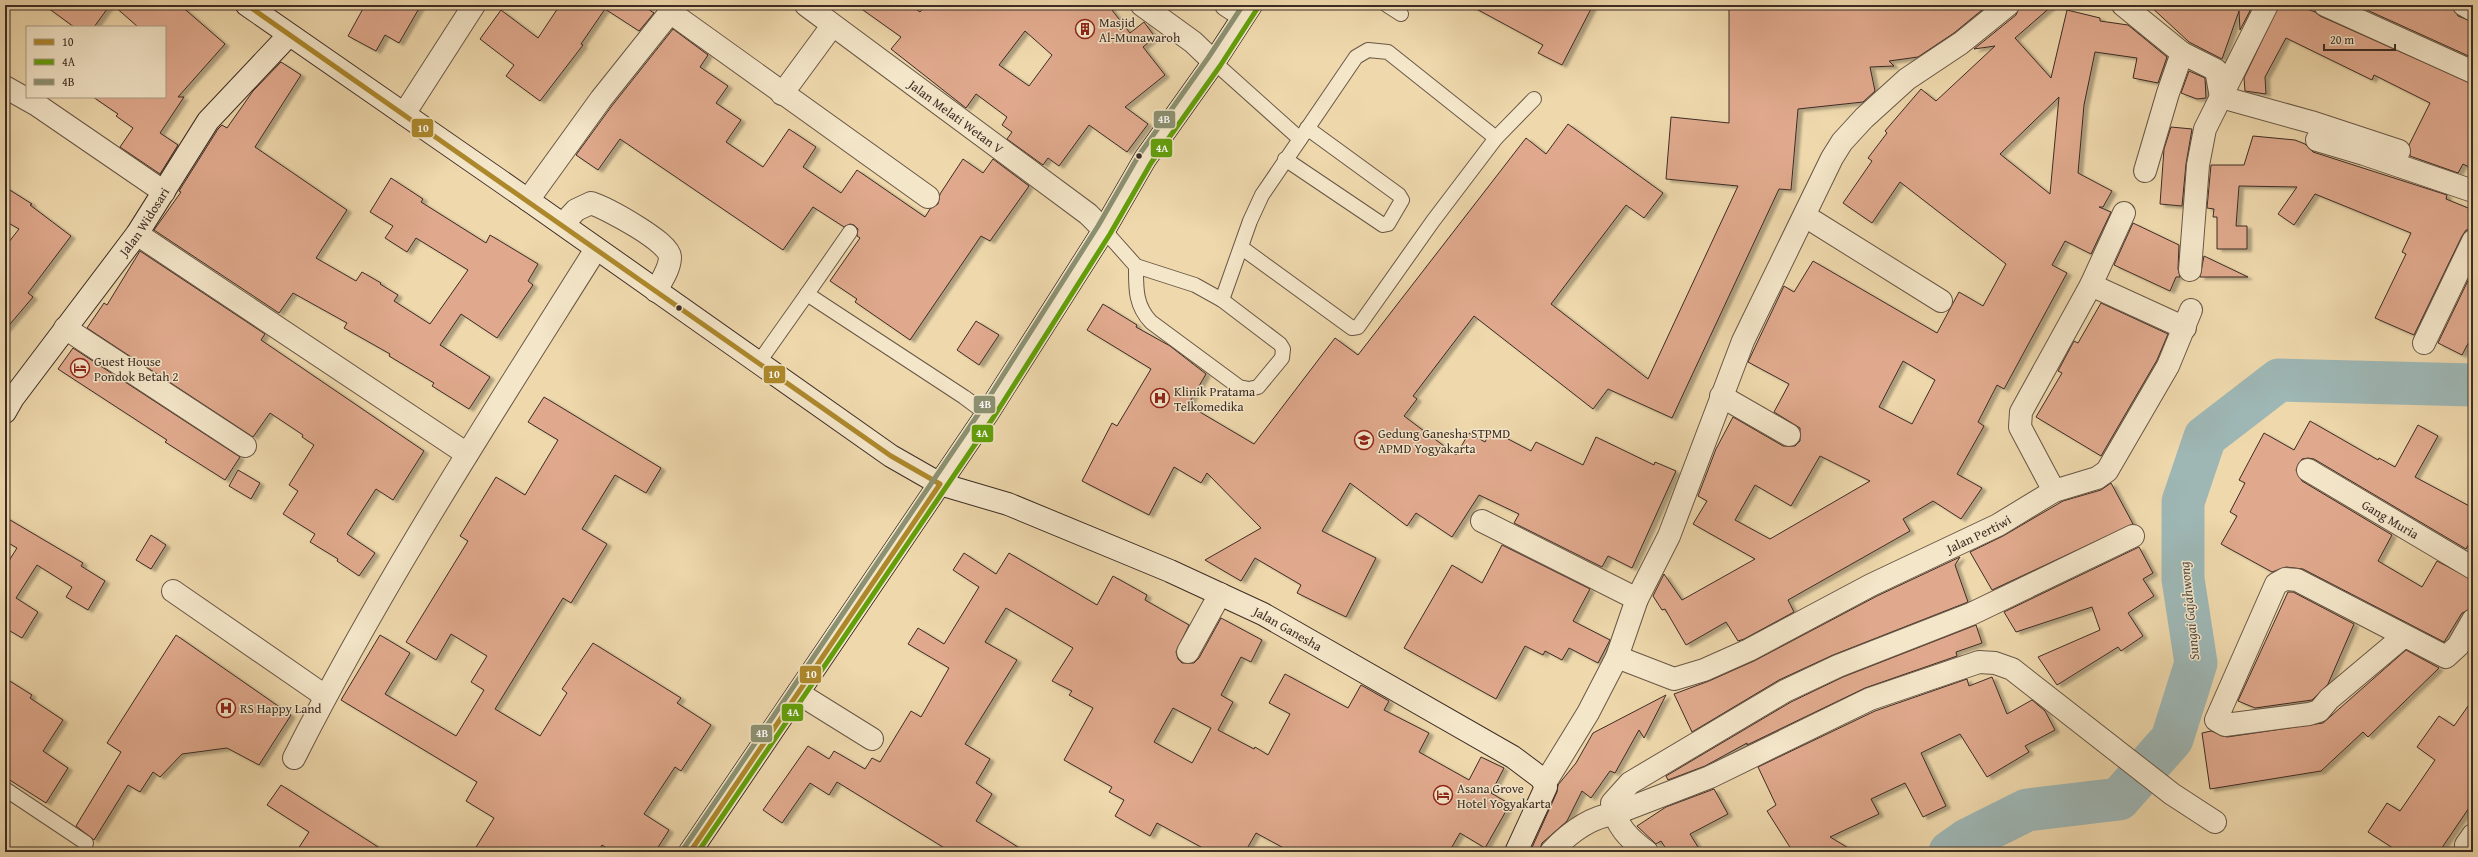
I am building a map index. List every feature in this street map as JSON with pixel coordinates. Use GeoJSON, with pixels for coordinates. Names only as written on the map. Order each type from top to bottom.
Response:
{"type":"FeatureCollection","features":[{"type":"Feature","properties":{"kind":"street","name":"Jalan Ganesha"},"geometry":{"type":"LineString","coordinates":[[247,5],[563,224],[596,249],[891,456],[940,484],[1008,504],[1170,571],[1263,614],[1473,732],[1534,772],[1545,783]]}},
{"type":"Feature","properties":{"kind":"street"},"geometry":{"type":"LineString","coordinates":[[404,114],[474,5]]}},
{"type":"Feature","properties":{"kind":"street","name":"Jalan Melati Wetan V"},"geometry":{"type":"LineString","coordinates":[[806,5],[832,26],[1088,214],[1104,230]]}},
{"type":"Feature","properties":{"kind":"street"},"geometry":{"type":"LineString","coordinates":[[1142,5],[1193,42],[1214,62]]}},
{"type":"Feature","properties":{"kind":"street"},"geometry":{"type":"LineString","coordinates":[[1516,852],[1546,787],[1545,783],[1588,713],[1617,657],[1637,599],[1669,536],[1721,396],[1746,334],[1805,216],[1832,158],[1842,142],[1864,118],[1907,79],[1961,43],[2008,5]]}},
{"type":"Feature","properties":{"kind":"street"},"geometry":{"type":"LineString","coordinates":[[2123,5],[2182,53],[2216,70],[2221,97]]}},
{"type":"Feature","properties":{"kind":"street"},"geometry":{"type":"LineString","coordinates":[[2190,270],[2200,151],[2209,119],[2267,5]]}},
{"type":"Feature","properties":{"kind":"street"},"geometry":{"type":"LineString","coordinates":[[2325,5],[2473,72]]}},
{"type":"Feature","properties":{"kind":"street"},"geometry":{"type":"LineString","coordinates":[[2464,5],[2473,10]]}},
{"type":"Feature","properties":{"kind":"street"},"geometry":{"type":"LineString","coordinates":[[528,200],[601,99],[673,9],[782,94],[928,197]]}},
{"type":"Feature","properties":{"kind":"street"},"geometry":{"type":"LineString","coordinates":[[692,851],[987,414],[1104,230],[1145,159],[1214,62],[1240,9]]}},
{"type":"Feature","properties":{"kind":"street"},"geometry":{"type":"LineString","coordinates":[[782,94],[832,26]]}},
{"type":"Feature","properties":{"kind":"street","name":"Jalan Widosari"},"geometry":{"type":"LineString","coordinates":[[8,400],[137,234],[208,121],[289,35]]}},
{"type":"Feature","properties":{"kind":"street"},"geometry":{"type":"LineString","coordinates":[[2145,171],[2168,93],[2182,53]]}},
{"type":"Feature","properties":{"kind":"street"},"geometry":{"type":"LineString","coordinates":[[5,87],[37,105],[164,192]]}},
{"type":"Feature","properties":{"kind":"street"},"geometry":{"type":"LineString","coordinates":[[2221,97],[2311,122],[2399,152]]}},
{"type":"Feature","properties":{"kind":"street"},"geometry":{"type":"LineString","coordinates":[[2317,140],[2364,154],[2473,191]]}},
{"type":"Feature","properties":{"kind":"street"},"geometry":{"type":"LineString","coordinates":[[563,224],[576,210],[591,203],[603,207],[657,240],[667,250],[670,256],[667,270],[656,291]]}},
{"type":"Feature","properties":{"kind":"street"},"geometry":{"type":"LineString","coordinates":[[2054,491],[2020,427],[2021,412],[2091,285],[2124,213]]}},
{"type":"Feature","properties":{"kind":"street"},"geometry":{"type":"LineString","coordinates":[[1805,216],[1941,301]]}},
{"type":"Feature","properties":{"kind":"street"},"geometry":{"type":"LineString","coordinates":[[137,234],[467,454]]}},
{"type":"Feature","properties":{"kind":"street"},"geometry":{"type":"LineString","coordinates":[[2424,343],[2473,242]]}},
{"type":"Feature","properties":{"kind":"street"},"geometry":{"type":"LineString","coordinates":[[294,758],[325,696],[467,454],[596,249]]}},
{"type":"Feature","properties":{"kind":"street","name":"Jalan Pertiwi"},"geometry":{"type":"LineString","coordinates":[[1617,657],[1674,679],[1704,670],[1749,650],[1871,585],[1998,525],[2054,491],[2097,478],[2106,471],[2168,366],[2188,319],[2091,285]]}},
{"type":"Feature","properties":{"kind":"street"},"geometry":{"type":"LineString","coordinates":[[65,328],[245,446]]}},
{"type":"Feature","properties":{"kind":"street"},"geometry":{"type":"LineString","coordinates":[[1721,396],[1789,435]]}},
{"type":"Feature","properties":{"kind":"street","name":"Gang Muria"},"geometry":{"type":"LineString","coordinates":[[2308,470],[2473,568]]}},
{"type":"Feature","properties":{"kind":"street"},"geometry":{"type":"LineString","coordinates":[[1482,521],[1637,599]]}},
{"type":"Feature","properties":{"kind":"street"},"geometry":{"type":"LineString","coordinates":[[1647,852],[1625,834],[1614,814],[1612,803],[1630,783],[1785,691],[1838,666],[1971,614],[2133,536]]}},
{"type":"Feature","properties":{"kind":"street"},"geometry":{"type":"LineString","coordinates":[[2404,636],[2329,699],[2319,711],[2309,714],[2225,725],[2216,720],[2276,584],[2280,581],[2297,580],[2446,657],[2458,646],[2473,620]]}},
{"type":"Feature","properties":{"kind":"street"},"geometry":{"type":"LineString","coordinates":[[173,592],[325,696]]}},
{"type":"Feature","properties":{"kind":"street"},"geometry":{"type":"LineString","coordinates":[[1188,652],[1220,594]]}},
{"type":"Feature","properties":{"kind":"street"},"geometry":{"type":"LineString","coordinates":[[1551,852],[1584,824],[1599,816],[1614,814],[1710,777],[1870,699],[1980,662],[1995,663],[2012,669],[2172,794],[2215,822]]}},
{"type":"Feature","properties":{"kind":"street"},"geometry":{"type":"LineString","coordinates":[[798,693],[872,739]]}},
{"type":"Feature","properties":{"kind":"street"},"geometry":{"type":"LineString","coordinates":[[2468,852],[2465,847],[2473,835]]}},
{"type":"Feature","properties":{"kind":"lane"},"geometry":{"type":"LineString","coordinates":[[1387,5],[1401,14]]}},
{"type":"Feature","properties":{"kind":"lane"},"geometry":{"type":"LineString","coordinates":[[1222,300],[1242,248],[1250,221],[1259,202],[1285,159],[1356,57],[1368,50],[1388,52],[1496,138]]}},
{"type":"Feature","properties":{"kind":"lane"},"geometry":{"type":"LineString","coordinates":[[1214,62],[1303,133],[1399,194],[1402,200],[1388,224],[1383,225],[1285,159]]}},
{"type":"Feature","properties":{"kind":"lane"},"geometry":{"type":"LineString","coordinates":[[1242,248],[1352,328],[1356,328],[1433,221],[1496,138],[1534,99]]}},
{"type":"Feature","properties":{"kind":"lane"},"geometry":{"type":"LineString","coordinates":[[1104,230],[1136,266],[1179,278],[1222,300],[1280,344],[1283,349],[1282,358],[1258,387],[1253,389],[1239,387],[1151,322],[1142,313],[1138,303],[1136,266]]}},
{"type":"Feature","properties":{"kind":"lane"},"geometry":{"type":"LineString","coordinates":[[759,362],[850,232]]}},
{"type":"Feature","properties":{"kind":"lane"},"geometry":{"type":"LineString","coordinates":[[807,294],[964,396],[987,414]]}},
{"type":"Feature","properties":{"kind":"lane"},"geometry":{"type":"LineString","coordinates":[[5,789],[86,843]]}},
{"type":"Feature","properties":{"kind":"building"},"geometry":{"type":"Polygon","coordinates":[[[44,5],[110,5],[95,26],[73,26],[44,5]]]}},
{"type":"Feature","properties":{"kind":"building"},"geometry":{"type":"Polygon","coordinates":[[[113,5],[180,5],[225,44],[178,97],[184,97],[160,133],[178,145],[160,174],[120,147],[133,128],[116,116],[118,114],[94,98],[166,98],[166,26],[137,26],[113,5]]]}},
{"type":"Feature","properties":{"kind":"building"},"geometry":{"type":"Polygon","coordinates":[[[365,5],[421,5],[399,43],[385,35],[376,51],[348,36],[365,5]]]}},
{"type":"Feature","properties":{"kind":"building"},"geometry":{"type":"Polygon","coordinates":[[[560,5],[642,5],[654,13],[639,31],[605,9],[581,44],[583,45],[540,101],[506,76],[514,65],[480,39],[501,10],[538,38],[560,5]]]}},
{"type":"Feature","properties":{"kind":"building"},"geometry":{"type":"Polygon","coordinates":[[[856,5],[910,5],[920,12],[926,5],[1108,5],[1130,33],[1144,22],[1155,37],[1143,47],[1165,75],[1125,107],[1148,124],[1127,152],[1089,125],[1059,166],[1048,158],[1043,165],[1007,139],[1012,132],[1002,125],[1007,117],[976,94],[966,108],[891,49],[901,37],[856,5]],[[1025,31],[999,65],[1029,86],[1052,55],[1025,31]]]}},
{"type":"Feature","properties":{"kind":"building"},"geometry":{"type":"Polygon","coordinates":[[[1469,5],[1593,5],[1562,65],[1538,53],[1543,45],[1469,5]]]}},
{"type":"Feature","properties":{"kind":"building"},"geometry":{"type":"Polygon","coordinates":[[[1729,5],[1988,5],[1954,33],[1918,57],[1889,61],[1894,66],[1870,67],[1875,91],[1863,102],[1798,109],[1791,190],[1779,189],[1672,418],[1608,389],[1593,409],[1474,316],[1413,396],[1417,399],[1404,416],[1456,455],[1469,433],[1485,442],[1491,430],[1531,451],[1536,442],[1583,465],[1596,437],[1654,465],[1655,462],[1676,471],[1632,568],[1608,556],[1602,567],[1514,523],[1519,514],[1479,495],[1452,537],[1416,513],[1407,526],[1350,483],[1322,531],[1376,558],[1346,617],[1297,593],[1301,585],[1255,558],[1241,581],[1205,560],[1261,528],[1207,473],[1201,483],[1174,467],[1149,515],[1082,481],[1112,423],[1117,426],[1151,369],[1087,330],[1103,304],[1137,325],[1136,327],[1170,346],[1206,374],[1188,405],[1254,444],[1335,338],[1358,355],[1526,138],[1546,154],[1568,124],[1663,193],[1644,218],[1626,205],[1551,304],[1648,379],[1738,186],[1666,179],[1671,117],[1729,123],[1729,5]]]}},
{"type":"Feature","properties":{"kind":"building"},"geometry":{"type":"Polygon","coordinates":[[[2020,5],[2053,5],[2015,38],[2051,78],[2067,10],[2100,18],[2100,21],[2128,25],[2167,57],[2158,83],[2133,78],[2137,58],[2095,52],[2084,105],[2078,173],[2112,191],[2103,207],[2099,207],[2111,212],[2091,254],[2065,241],[2052,265],[2067,273],[2004,389],[1997,385],[1978,422],[1984,426],[1957,474],[1982,488],[1961,519],[1933,501],[1903,519],[1910,531],[1788,600],[1794,612],[1744,639],[1738,641],[1726,622],[1686,645],[1665,609],[1662,610],[1653,596],[1664,574],[1682,600],[1755,559],[1693,524],[1707,501],[1698,496],[1716,449],[1733,417],[1783,446],[1795,446],[1800,441],[1800,428],[1774,412],[1789,384],[1748,362],[1784,286],[1794,292],[1813,261],[1937,333],[1959,292],[1983,306],[2006,264],[1900,182],[1872,223],[1843,203],[1872,161],[1868,158],[1887,133],[1885,131],[1921,89],[1936,101],[1995,46],[1974,49],[2016,15],[2020,5]],[[2059,97],[2000,154],[2050,194],[2059,97]],[[1903,361],[1879,407],[1912,424],[1935,380],[1903,361]],[[1820,456],[1791,506],[1755,485],[1735,520],[1770,539],[1870,481],[1820,456]]]}},
{"type":"Feature","properties":{"kind":"building"},"geometry":{"type":"Polygon","coordinates":[[[2149,5],[2253,5],[2240,30],[2239,11],[2222,59],[2189,42],[2149,5]]]}},
{"type":"Feature","properties":{"kind":"building"},"geometry":{"type":"Polygon","coordinates":[[[2279,5],[2297,5],[2315,12],[2320,16],[2473,84],[2473,169],[2463,164],[2458,173],[2410,156],[2409,145],[2430,103],[2374,75],[2372,80],[2286,38],[2265,77],[2266,94],[2245,91],[2244,78],[2279,5]]]}},
{"type":"Feature","properties":{"kind":"building"},"geometry":{"type":"Polygon","coordinates":[[[2369,5],[2452,5],[2458,16],[2473,22],[2473,58],[2367,10],[2369,5]]]}},
{"type":"Feature","properties":{"kind":"building"},"geometry":{"type":"Polygon","coordinates":[[[673,29],[708,55],[700,67],[728,86],[716,103],[741,120],[726,142],[763,167],[789,129],[816,147],[803,167],[841,193],[857,170],[925,217],[930,209],[938,204],[940,194],[963,159],[983,173],[993,159],[1029,186],[990,241],[981,236],[910,340],[855,302],[857,299],[830,281],[860,238],[857,236],[858,229],[854,225],[850,224],[844,227],[813,207],[783,250],[620,139],[598,170],[576,155],[611,107],[673,29]]]}},
{"type":"Feature","properties":{"kind":"building"},"geometry":{"type":"Polygon","coordinates":[[[281,62],[301,75],[255,147],[347,210],[316,258],[356,281],[362,272],[381,283],[380,284],[398,295],[394,301],[430,324],[468,270],[416,238],[407,252],[385,238],[393,226],[370,212],[391,178],[423,199],[421,202],[486,243],[490,235],[538,264],[528,281],[533,285],[497,338],[461,314],[440,345],[490,377],[469,409],[432,386],[434,383],[389,356],[390,354],[344,328],[347,323],[293,293],[279,313],[154,230],[181,192],[179,191],[218,129],[222,125],[227,128],[253,91],[281,62]]]}},
{"type":"Feature","properties":{"kind":"building"},"geometry":{"type":"Polygon","coordinates":[[[2189,71],[2205,78],[2206,98],[2197,99],[2181,93],[2189,71]]]}},
{"type":"Feature","properties":{"kind":"building"},"geometry":{"type":"Polygon","coordinates":[[[2171,127],[2192,129],[2186,164],[2182,206],[2160,204],[2164,149],[2171,127]]]}},
{"type":"Feature","properties":{"kind":"building"},"geometry":{"type":"Polygon","coordinates":[[[2253,136],[2295,140],[2305,144],[2313,152],[2447,195],[2446,199],[2473,210],[2473,229],[2466,230],[2462,236],[2414,335],[2375,318],[2406,254],[2402,252],[2411,233],[2315,194],[2294,225],[2278,214],[2297,187],[2239,186],[2236,226],[2247,226],[2247,249],[2217,249],[2217,217],[2213,217],[2214,209],[2207,208],[2211,165],[2244,165],[2253,136]]]}},
{"type":"Feature","properties":{"kind":"building"},"geometry":{"type":"Polygon","coordinates":[[[5,187],[32,204],[30,205],[71,236],[28,293],[33,297],[5,330],[5,247],[19,229],[5,221],[5,187]]]}},
{"type":"Feature","properties":{"kind":"building"},"geometry":{"type":"Polygon","coordinates":[[[2133,223],[2179,245],[2178,269],[2180,277],[2176,277],[2170,291],[2114,265],[2133,223]]]}},
{"type":"Feature","properties":{"kind":"building"},"geometry":{"type":"Polygon","coordinates":[[[140,251],[265,334],[261,340],[424,451],[393,500],[376,489],[347,534],[375,553],[359,576],[337,561],[338,559],[310,542],[315,534],[283,514],[298,491],[289,485],[314,445],[302,437],[303,435],[270,413],[253,437],[87,328],[104,303],[107,305],[140,251]]]}},
{"type":"Feature","properties":{"kind":"building"},"geometry":{"type":"Polygon","coordinates":[[[2204,256],[2248,277],[2200,277],[2204,256]]]}},
{"type":"Feature","properties":{"kind":"building"},"geometry":{"type":"Polygon","coordinates":[[[2473,270],[2473,334],[2462,355],[2438,343],[2473,270]]]}},
{"type":"Feature","properties":{"kind":"building"},"geometry":{"type":"Polygon","coordinates":[[[2101,303],[2168,334],[2157,360],[2101,456],[2036,417],[2062,373],[2058,371],[2074,341],[2078,343],[2101,303]]]}},
{"type":"Feature","properties":{"kind":"building"},"geometry":{"type":"Polygon","coordinates":[[[976,321],[999,335],[979,365],[957,350],[976,321]]]}},
{"type":"Feature","properties":{"kind":"building"},"geometry":{"type":"Polygon","coordinates":[[[73,348],[240,457],[225,480],[165,442],[167,440],[58,369],[73,348]]]}},
{"type":"Feature","properties":{"kind":"building"},"geometry":{"type":"Polygon","coordinates":[[[544,397],[661,468],[646,493],[615,475],[582,529],[607,544],[571,603],[563,598],[495,709],[540,736],[567,693],[562,689],[593,643],[681,698],[677,703],[711,725],[681,771],[675,767],[644,814],[669,830],[655,852],[613,852],[602,845],[598,852],[473,852],[494,818],[466,801],[477,782],[341,700],[380,635],[410,653],[385,694],[456,736],[484,690],[471,682],[487,656],[451,634],[436,660],[406,642],[468,541],[460,536],[496,477],[525,495],[558,440],[528,422],[544,397]]]}},
{"type":"Feature","properties":{"kind":"building"},"geometry":{"type":"Polygon","coordinates":[[[2310,421],[2378,460],[2379,458],[2395,467],[2418,425],[2438,436],[2415,477],[2473,508],[2473,536],[2466,549],[2314,459],[2302,459],[2296,470],[2302,481],[2392,535],[2378,561],[2422,587],[2437,561],[2473,580],[2473,608],[2462,613],[2444,642],[2303,569],[2286,567],[2272,572],[2221,544],[2237,516],[2230,512],[2245,483],[2239,480],[2264,433],[2294,450],[2310,421]]]}},
{"type":"Feature","properties":{"kind":"building"},"geometry":{"type":"Polygon","coordinates":[[[238,470],[260,483],[251,499],[229,486],[238,470]]]}},
{"type":"Feature","properties":{"kind":"building"},"geometry":{"type":"Polygon","coordinates":[[[2111,483],[2133,524],[1992,590],[1970,552],[2003,536],[2063,501],[2101,490],[2111,483]]]}},
{"type":"Feature","properties":{"kind":"building"},"geometry":{"type":"Polygon","coordinates":[[[5,517],[83,563],[81,566],[105,581],[88,610],[66,597],[72,587],[37,565],[16,598],[38,612],[22,638],[5,628],[5,567],[17,548],[5,541],[5,517]]]}},
{"type":"Feature","properties":{"kind":"building"},"geometry":{"type":"Polygon","coordinates":[[[151,535],[166,545],[151,569],[136,560],[151,535]]]}},
{"type":"Feature","properties":{"kind":"building"},"geometry":{"type":"Polygon","coordinates":[[[1502,545],[1590,589],[1573,621],[1610,640],[1598,663],[1569,648],[1562,660],[1545,651],[1543,655],[1525,646],[1496,699],[1404,648],[1452,565],[1482,583],[1502,545]]]}},
{"type":"Feature","properties":{"kind":"building"},"geometry":{"type":"Polygon","coordinates":[[[2139,547],[2153,573],[2143,579],[2154,596],[2128,613],[2143,636],[2121,651],[2118,647],[2057,685],[2038,657],[2100,630],[2092,607],[2016,632],[2004,612],[2139,547]]]}},
{"type":"Feature","properties":{"kind":"building"},"geometry":{"type":"Polygon","coordinates":[[[964,553],[996,574],[1009,553],[1097,605],[1113,576],[1147,595],[1145,600],[1189,625],[1176,652],[1178,659],[1182,663],[1194,663],[1199,658],[1221,618],[1262,640],[1251,662],[1241,657],[1221,695],[1233,702],[1218,730],[1254,749],[1255,747],[1268,755],[1290,714],[1269,703],[1285,674],[1348,708],[1361,685],[1389,701],[1384,710],[1429,733],[1419,752],[1469,780],[1481,757],[1504,768],[1491,793],[1510,804],[1485,848],[1460,833],[1449,852],[1291,852],[1256,833],[1245,852],[1210,852],[1157,823],[1150,836],[1115,816],[1124,800],[1109,792],[1112,787],[1064,760],[1093,708],[1069,695],[1072,691],[1052,681],[1073,648],[1006,608],[985,642],[1017,660],[965,744],[990,759],[976,783],[992,794],[976,821],[1026,852],[951,852],[837,782],[829,795],[810,783],[782,823],[763,810],[808,746],[829,759],[834,751],[865,769],[872,758],[880,762],[911,711],[921,717],[949,668],[908,644],[918,628],[944,644],[979,587],[953,570],[964,553]],[[1173,708],[1154,742],[1192,763],[1211,728],[1173,708]]]}},
{"type":"Feature","properties":{"kind":"building"},"geometry":{"type":"Polygon","coordinates":[[[1960,557],[1955,565],[1968,602],[1833,655],[1779,680],[1692,732],[1674,694],[1709,681],[1754,661],[1877,596],[1960,557]]]}},
{"type":"Feature","properties":{"kind":"building"},"geometry":{"type":"Polygon","coordinates":[[[2288,592],[2293,592],[2354,624],[2328,684],[2312,700],[2255,708],[2238,701],[2288,592]]]}},
{"type":"Feature","properties":{"kind":"building"},"geometry":{"type":"Polygon","coordinates":[[[1976,625],[1982,643],[1956,652],[1957,656],[1865,688],[1747,745],[1747,743],[1705,766],[1668,780],[1666,776],[1791,702],[1843,677],[1976,625]]]}},
{"type":"Feature","properties":{"kind":"building"},"geometry":{"type":"Polygon","coordinates":[[[176,635],[291,715],[259,765],[227,748],[182,754],[160,777],[153,772],[140,792],[128,785],[94,840],[76,826],[121,752],[107,743],[176,635]]]}},
{"type":"Feature","properties":{"kind":"building"},"geometry":{"type":"Polygon","coordinates":[[[2406,650],[2439,668],[2368,737],[2363,732],[2321,771],[2210,789],[2202,733],[2211,731],[2227,737],[2323,723],[2406,650]]]}},
{"type":"Feature","properties":{"kind":"building"},"geometry":{"type":"Polygon","coordinates":[[[1992,677],[2007,714],[2032,700],[2045,711],[2055,730],[2025,746],[2029,752],[1987,777],[1960,734],[1921,753],[1946,806],[1923,817],[1905,783],[1871,799],[1879,814],[1830,837],[1855,852],[1793,852],[1767,811],[1776,805],[1758,767],[1875,711],[1967,679],[1969,686],[1992,677]]]}},
{"type":"Feature","properties":{"kind":"building"},"geometry":{"type":"Polygon","coordinates":[[[5,678],[32,695],[30,698],[63,720],[43,751],[68,768],[46,803],[5,777],[5,678]]]}},
{"type":"Feature","properties":{"kind":"building"},"geometry":{"type":"Polygon","coordinates":[[[1666,695],[1644,738],[1639,730],[1615,773],[1610,771],[1591,798],[1582,791],[1567,821],[1542,843],[1539,852],[1530,852],[1557,792],[1558,785],[1576,763],[1593,733],[1666,695]]]}},
{"type":"Feature","properties":{"kind":"building"},"geometry":{"type":"Polygon","coordinates":[[[2473,699],[2473,802],[2439,852],[2399,852],[2368,832],[2387,803],[2400,811],[2435,760],[2417,747],[2439,716],[2454,726],[2473,699]]]}},
{"type":"Feature","properties":{"kind":"building"},"geometry":{"type":"Polygon","coordinates":[[[281,785],[386,852],[296,852],[309,832],[267,805],[281,785]]]}},
{"type":"Feature","properties":{"kind":"building"},"geometry":{"type":"Polygon","coordinates":[[[1714,789],[1728,814],[1690,834],[1701,852],[1668,852],[1661,841],[1656,844],[1637,826],[1666,807],[1714,789]]]}},
{"type":"Feature","properties":{"kind":"waterway","name":"Sungai Gajahwong"},"geometry":{"type":"LineString","coordinates":[[1950,852],[1967,840],[2027,810],[2119,799],[2172,739],[2196,663],[2183,579],[2183,502],[2205,437],[2279,380],[2473,385]]}},
{"type":"Feature","properties":{"kind":"transit line","name":"10"},"geometry":{"type":"LineString","coordinates":[[247,5],[891,456],[940,484],[690,852]]}},
{"type":"Feature","properties":{"kind":"transit line","name":"4B"},"geometry":{"type":"LineString","coordinates":[[684,848],[981,410],[1098,226],[1139,155],[1208,58],[1243,5]]}},
{"type":"Feature","properties":{"kind":"transit line","name":"4A"},"geometry":{"type":"LineString","coordinates":[[698,852],[993,418],[1110,234],[1151,163],[1220,66],[1257,9]]}},
{"type":"Feature","properties":{"kind":"place","name":"Masjid Al-Munawaroh"},"geometry":{"type":"Point","coordinates":[1085,29]}},
{"type":"Feature","properties":{"kind":"place","name":"Guest House Pondok Betah 2"},"geometry":{"type":"Point","coordinates":[80,368]}},
{"type":"Feature","properties":{"kind":"place","name":"Klinik Pratama Telkomedika"},"geometry":{"type":"Point","coordinates":[1160,398]}},
{"type":"Feature","properties":{"kind":"place","name":"Gedung Ganesha STPMD APMD Yogyakarta"},"geometry":{"type":"Point","coordinates":[1364,440]}},
{"type":"Feature","properties":{"kind":"place","name":"RS Happy Land"},"geometry":{"type":"Point","coordinates":[226,708]}},
{"type":"Feature","properties":{"kind":"place","name":"Asana Grove Hotel Yogyakarta"},"geometry":{"type":"Point","coordinates":[1443,795]}}]}
